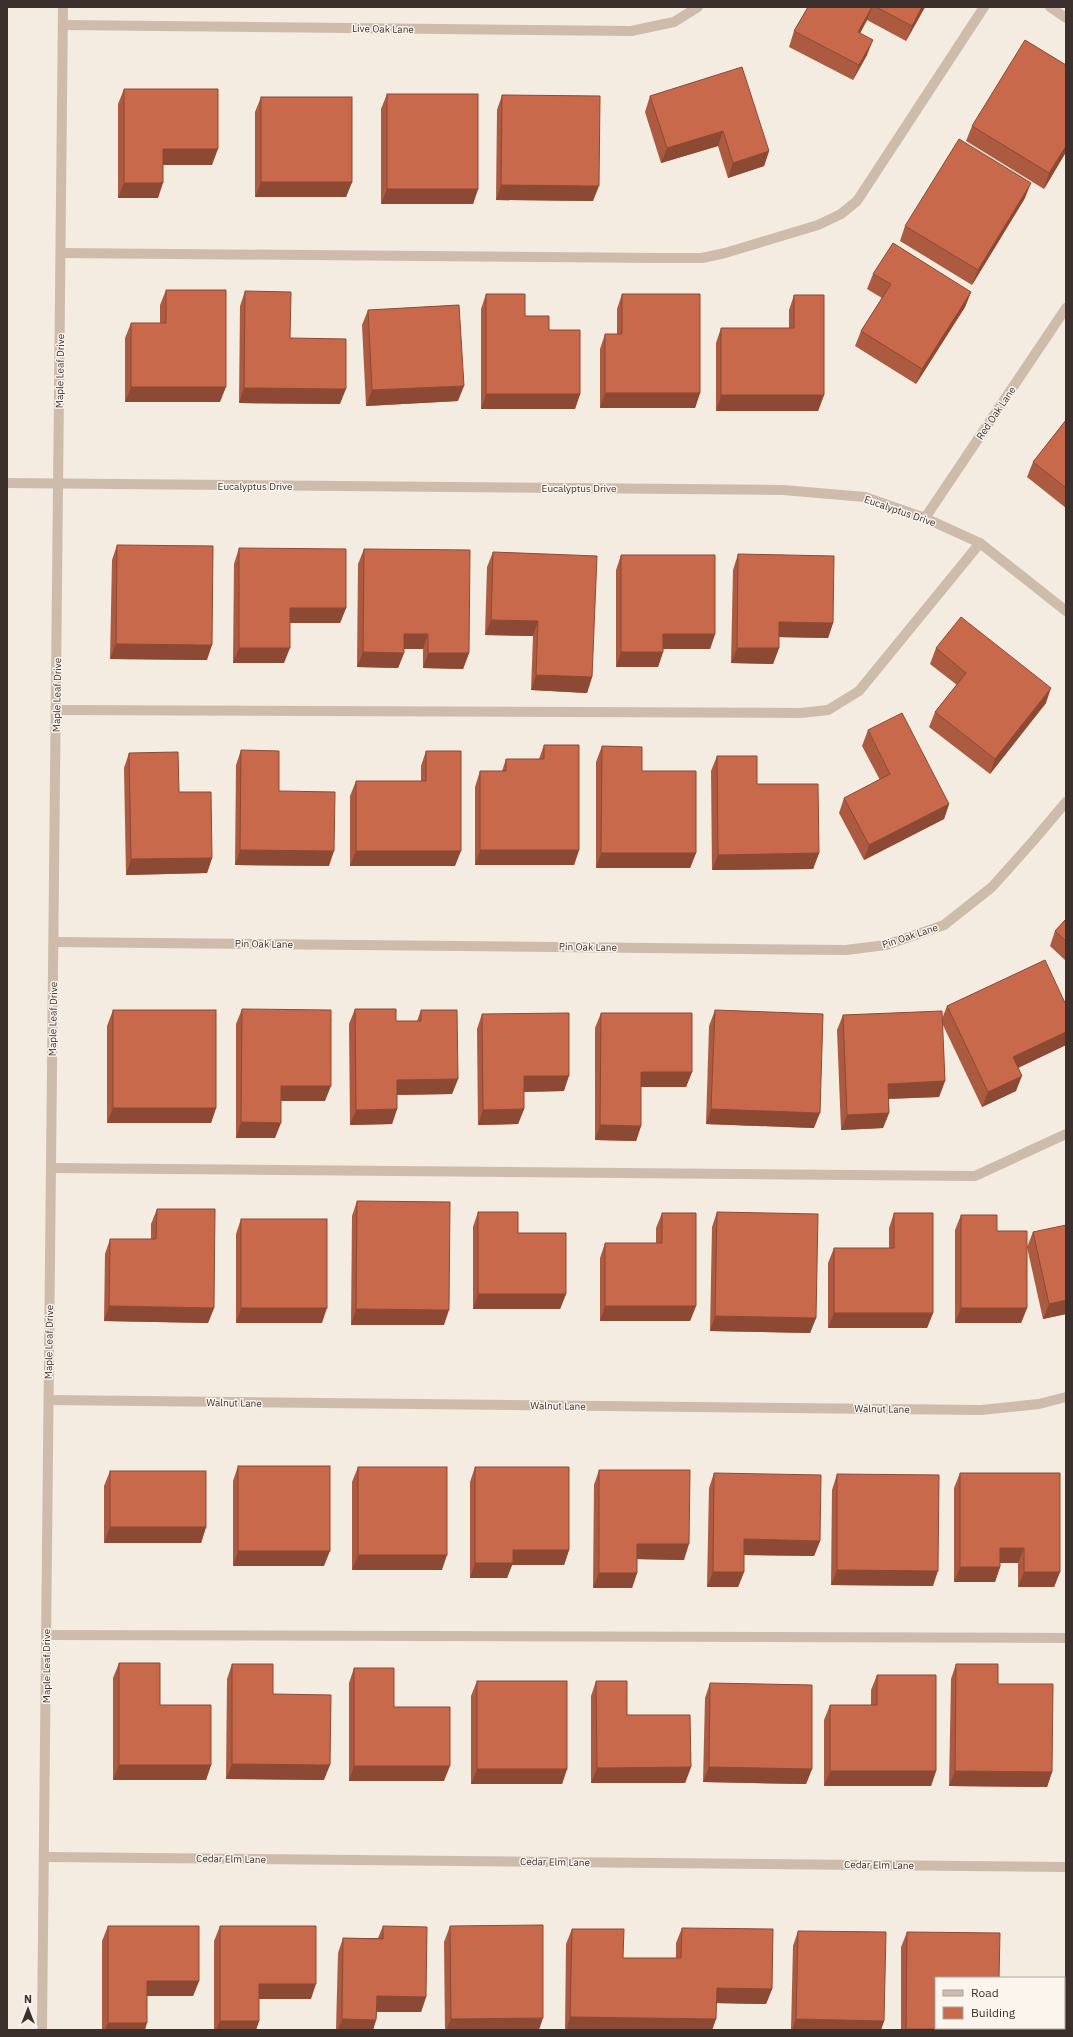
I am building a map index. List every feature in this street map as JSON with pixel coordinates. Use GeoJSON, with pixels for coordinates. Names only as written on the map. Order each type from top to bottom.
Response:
{"type":"FeatureCollection","features":[{"type":"Feature","properties":{"kind":"street","name":"Maple Leaf Drive"},"geometry":{"type":"LineString","coordinates":[[42,2030],[64,7]]}},
{"type":"Feature","properties":{"kind":"street","name":"Live Oak Lane"},"geometry":{"type":"LineString","coordinates":[[63,25],[631,31],[674,22],[698,7]]}},
{"type":"Feature","properties":{"kind":"street"},"geometry":{"type":"LineString","coordinates":[[61,253],[702,258],[725,253],[818,225],[842,214],[857,201],[984,7]]}},
{"type":"Feature","properties":{"kind":"street"},"geometry":{"type":"LineString","coordinates":[[1050,7],[1066,18]]}},
{"type":"Feature","properties":{"kind":"street","name":"Red Oak Lane"},"geometry":{"type":"LineString","coordinates":[[925,518],[1066,308]]}},
{"type":"Feature","properties":{"kind":"street","name":"Eucalyptus Drive"},"geometry":{"type":"LineString","coordinates":[[7,483],[784,490],[865,498],[925,518],[980,543],[1066,611]]}},
{"type":"Feature","properties":{"kind":"street"},"geometry":{"type":"LineString","coordinates":[[56,710],[800,713],[828,710],[859,691],[980,543]]}},
{"type":"Feature","properties":{"kind":"street","name":"Pin Oak Lane"},"geometry":{"type":"LineString","coordinates":[[54,942],[838,950],[886,945],[944,925],[992,887],[1066,802]]}},
{"type":"Feature","properties":{"kind":"street"},"geometry":{"type":"LineString","coordinates":[[51,1168],[975,1176],[1066,1134]]}},
{"type":"Feature","properties":{"kind":"street","name":"Walnut Lane"},"geometry":{"type":"LineString","coordinates":[[49,1400],[980,1410],[1040,1404],[1066,1397]]}},
{"type":"Feature","properties":{"kind":"street"},"geometry":{"type":"LineString","coordinates":[[46,1635],[1066,1638]]}},
{"type":"Feature","properties":{"kind":"street","name":"Cedar Elm Lane"},"geometry":{"type":"LineString","coordinates":[[44,1858],[1066,1867]]}},
{"type":"Feature","properties":{"kind":"building"},"geometry":{"type":"Polygon","coordinates":[[[808,7],[872,7],[858,32],[873,40],[859,65],[794,31],[808,7]]]}},
{"type":"Feature","properties":{"kind":"building"},"geometry":{"type":"Polygon","coordinates":[[[876,7],[922,7],[912,26],[876,7]]]}},
{"type":"Feature","properties":{"kind":"building"},"geometry":{"type":"Polygon","coordinates":[[[1025,40],[1066,65],[1066,146],[1049,173],[972,126],[1025,40]]]}},
{"type":"Feature","properties":{"kind":"building"},"geometry":{"type":"Polygon","coordinates":[[[742,67],[769,151],[733,163],[723,131],[667,148],[650,96],[742,67]]]}},
{"type":"Feature","properties":{"kind":"building"},"geometry":{"type":"Polygon","coordinates":[[[124,89],[218,89],[218,149],[163,149],[163,183],[124,183],[124,89]]]}},
{"type":"Feature","properties":{"kind":"building"},"geometry":{"type":"Polygon","coordinates":[[[387,94],[478,94],[478,189],[387,189],[387,94]]]}},
{"type":"Feature","properties":{"kind":"building"},"geometry":{"type":"Polygon","coordinates":[[[502,95],[600,96],[599,186],[501,185],[502,95]]]}},
{"type":"Feature","properties":{"kind":"building"},"geometry":{"type":"Polygon","coordinates":[[[261,97],[352,97],[352,182],[261,182],[261,97]]]}},
{"type":"Feature","properties":{"kind":"building"},"geometry":{"type":"Polygon","coordinates":[[[959,139],[1031,183],[978,270],[905,226],[959,139]]]}},
{"type":"Feature","properties":{"kind":"building"},"geometry":{"type":"Polygon","coordinates":[[[893,243],[971,292],[922,369],[861,331],[891,284],[873,274],[893,243]]]}},
{"type":"Feature","properties":{"kind":"building"},"geometry":{"type":"Polygon","coordinates":[[[166,290],[226,290],[226,387],[131,387],[131,323],[166,323],[166,290]]]}},
{"type":"Feature","properties":{"kind":"building"},"geometry":{"type":"Polygon","coordinates":[[[245,291],[291,292],[290,338],[346,339],[346,389],[244,388],[245,291]]]}},
{"type":"Feature","properties":{"kind":"building"},"geometry":{"type":"Polygon","coordinates":[[[486,294],[525,294],[525,316],[549,316],[549,330],[580,330],[580,394],[486,394],[486,294]]]}},
{"type":"Feature","properties":{"kind":"building"},"geometry":{"type":"Polygon","coordinates":[[[622,294],[700,294],[700,393],[605,393],[605,334],[622,334],[622,294]]]}},
{"type":"Feature","properties":{"kind":"building"},"geometry":{"type":"Polygon","coordinates":[[[794,295],[824,295],[824,395],[721,395],[721,328],[794,328],[794,295]]]}},
{"type":"Feature","properties":{"kind":"building"},"geometry":{"type":"Polygon","coordinates":[[[459,305],[464,386],[372,390],[368,310],[459,305]]]}},
{"type":"Feature","properties":{"kind":"building"},"geometry":{"type":"Polygon","coordinates":[[[1066,420],[1066,488],[1033,462],[1066,420]]]}},
{"type":"Feature","properties":{"kind":"building"},"geometry":{"type":"Polygon","coordinates":[[[117,545],[213,546],[212,645],[116,644],[117,545]]]}},
{"type":"Feature","properties":{"kind":"building"},"geometry":{"type":"Polygon","coordinates":[[[239,548],[346,549],[346,608],[290,608],[290,648],[239,648],[239,548]]]}},
{"type":"Feature","properties":{"kind":"building"},"geometry":{"type":"Polygon","coordinates":[[[364,549],[470,550],[469,653],[428,653],[428,634],[404,634],[404,653],[363,652],[364,549]]]}},
{"type":"Feature","properties":{"kind":"building"},"geometry":{"type":"Polygon","coordinates":[[[493,552],[597,556],[592,677],[536,675],[538,621],[491,620],[493,552]]]}},
{"type":"Feature","properties":{"kind":"building"},"geometry":{"type":"Polygon","coordinates":[[[738,554],[834,556],[833,623],[779,622],[779,648],[737,648],[738,554]]]}},
{"type":"Feature","properties":{"kind":"building"},"geometry":{"type":"Polygon","coordinates":[[[621,555],[715,555],[715,634],[663,634],[663,652],[621,652],[621,555]]]}},
{"type":"Feature","properties":{"kind":"building"},"geometry":{"type":"Polygon","coordinates":[[[961,617],[1051,688],[995,759],[935,712],[966,673],[936,648],[961,617]]]}},
{"type":"Feature","properties":{"kind":"building"},"geometry":{"type":"Polygon","coordinates":[[[902,713],[949,804],[869,845],[844,798],[890,774],[868,730],[902,713]]]}},
{"type":"Feature","properties":{"kind":"building"},"geometry":{"type":"Polygon","coordinates":[[[544,745],[579,745],[579,850],[480,850],[480,771],[506,771],[506,759],[544,759],[544,745]]]}},
{"type":"Feature","properties":{"kind":"building"},"geometry":{"type":"Polygon","coordinates":[[[602,746],[642,747],[642,771],[696,771],[696,853],[601,853],[602,746]]]}},
{"type":"Feature","properties":{"kind":"building"},"geometry":{"type":"Polygon","coordinates":[[[241,750],[279,751],[279,791],[335,792],[334,851],[240,850],[241,750]]]}},
{"type":"Feature","properties":{"kind":"building"},"geometry":{"type":"Polygon","coordinates":[[[426,751],[461,751],[461,851],[356,851],[356,781],[426,781],[426,751]]]}},
{"type":"Feature","properties":{"kind":"building"},"geometry":{"type":"Polygon","coordinates":[[[178,752],[179,792],[211,792],[212,858],[131,859],[129,753],[178,752]]]}},
{"type":"Feature","properties":{"kind":"building"},"geometry":{"type":"Polygon","coordinates":[[[717,756],[757,756],[757,784],[818,784],[819,853],[718,855],[717,756]]]}},
{"type":"Feature","properties":{"kind":"building"},"geometry":{"type":"Polygon","coordinates":[[[1066,919],[1066,941],[1055,931],[1066,919]]]}},
{"type":"Feature","properties":{"kind":"building"},"geometry":{"type":"Polygon","coordinates":[[[1045,960],[1066,1005],[1066,1032],[1013,1057],[1022,1076],[988,1092],[947,1006],[1045,960]]]}},
{"type":"Feature","properties":{"kind":"building"},"geometry":{"type":"Polygon","coordinates":[[[242,1009],[331,1010],[331,1086],[281,1086],[281,1123],[241,1122],[242,1009]]]}},
{"type":"Feature","properties":{"kind":"building"},"geometry":{"type":"Polygon","coordinates":[[[355,1009],[396,1009],[396,1021],[421,1021],[421,1010],[457,1010],[458,1079],[397,1080],[397,1109],[356,1110],[355,1009]]]}},
{"type":"Feature","properties":{"kind":"building"},"geometry":{"type":"Polygon","coordinates":[[[113,1010],[216,1010],[216,1108],[113,1108],[113,1010]]]}},
{"type":"Feature","properties":{"kind":"building"},"geometry":{"type":"Polygon","coordinates":[[[715,1010],[823,1014],[820,1113],[711,1109],[715,1010]]]}},
{"type":"Feature","properties":{"kind":"building"},"geometry":{"type":"Polygon","coordinates":[[[942,1011],[945,1081],[888,1084],[889,1113],[847,1115],[843,1015],[942,1011]]]}},
{"type":"Feature","properties":{"kind":"building"},"geometry":{"type":"Polygon","coordinates":[[[569,1013],[569,1076],[524,1076],[524,1109],[483,1110],[482,1014],[569,1013]]]}},
{"type":"Feature","properties":{"kind":"building"},"geometry":{"type":"Polygon","coordinates":[[[601,1013],[692,1013],[692,1072],[641,1072],[641,1126],[600,1125],[601,1013]]]}},
{"type":"Feature","properties":{"kind":"building"},"geometry":{"type":"Polygon","coordinates":[[[357,1201],[450,1202],[449,1310],[356,1309],[357,1201]]]}},
{"type":"Feature","properties":{"kind":"building"},"geometry":{"type":"Polygon","coordinates":[[[157,1209],[215,1209],[214,1308],[109,1306],[110,1239],[156,1239],[157,1209]]]}},
{"type":"Feature","properties":{"kind":"building"},"geometry":{"type":"Polygon","coordinates":[[[478,1212],[518,1212],[518,1233],[566,1233],[566,1294],[478,1294],[478,1212]]]}},
{"type":"Feature","properties":{"kind":"building"},"geometry":{"type":"Polygon","coordinates":[[[717,1212],[818,1214],[816,1318],[715,1316],[717,1212]]]}},
{"type":"Feature","properties":{"kind":"building"},"geometry":{"type":"Polygon","coordinates":[[[662,1213],[696,1213],[696,1306],[605,1306],[605,1243],[662,1243],[662,1213]]]}},
{"type":"Feature","properties":{"kind":"building"},"geometry":{"type":"Polygon","coordinates":[[[894,1213],[933,1213],[933,1313],[834,1313],[834,1248],[894,1248],[894,1213]]]}},
{"type":"Feature","properties":{"kind":"building"},"geometry":{"type":"Polygon","coordinates":[[[961,1215],[997,1215],[997,1231],[1027,1231],[1027,1308],[961,1308],[961,1215]]]}},
{"type":"Feature","properties":{"kind":"building"},"geometry":{"type":"Polygon","coordinates":[[[241,1219],[327,1219],[327,1308],[241,1308],[241,1219]]]}},
{"type":"Feature","properties":{"kind":"building"},"geometry":{"type":"Polygon","coordinates":[[[1066,1225],[1066,1300],[1049,1304],[1033,1232],[1066,1225]]]}},
{"type":"Feature","properties":{"kind":"building"},"geometry":{"type":"Polygon","coordinates":[[[238,1466],[330,1466],[330,1551],[238,1551],[238,1466]]]}},
{"type":"Feature","properties":{"kind":"building"},"geometry":{"type":"Polygon","coordinates":[[[358,1467],[447,1467],[447,1555],[358,1555],[358,1467]]]}},
{"type":"Feature","properties":{"kind":"building"},"geometry":{"type":"Polygon","coordinates":[[[475,1467],[569,1467],[569,1550],[513,1550],[513,1563],[475,1563],[475,1467]]]}},
{"type":"Feature","properties":{"kind":"building"},"geometry":{"type":"Polygon","coordinates":[[[599,1470],[690,1470],[689,1544],[637,1544],[637,1573],[599,1573],[599,1470]]]}},
{"type":"Feature","properties":{"kind":"building"},"geometry":{"type":"Polygon","coordinates":[[[110,1471],[206,1471],[206,1527],[110,1527],[110,1471]]]}},
{"type":"Feature","properties":{"kind":"building"},"geometry":{"type":"Polygon","coordinates":[[[714,1473],[821,1475],[820,1541],[744,1539],[744,1572],[713,1572],[714,1473]]]}},
{"type":"Feature","properties":{"kind":"building"},"geometry":{"type":"Polygon","coordinates":[[[960,1473],[1060,1473],[1060,1572],[1024,1572],[1024,1548],[1000,1548],[1000,1567],[960,1567],[960,1473]]]}},
{"type":"Feature","properties":{"kind":"building"},"geometry":{"type":"Polygon","coordinates":[[[837,1474],[939,1475],[938,1571],[837,1570],[837,1474]]]}},
{"type":"Feature","properties":{"kind":"building"},"geometry":{"type":"Polygon","coordinates":[[[119,1663],[160,1663],[160,1705],[211,1705],[211,1765],[119,1765],[119,1663]]]}},
{"type":"Feature","properties":{"kind":"building"},"geometry":{"type":"Polygon","coordinates":[[[232,1664],[273,1664],[273,1694],[331,1695],[330,1765],[232,1764],[232,1664]]]}},
{"type":"Feature","properties":{"kind":"building"},"geometry":{"type":"Polygon","coordinates":[[[956,1664],[998,1664],[998,1684],[1053,1684],[1052,1772],[955,1771],[956,1664]]]}},
{"type":"Feature","properties":{"kind":"building"},"geometry":{"type":"Polygon","coordinates":[[[354,1668],[394,1668],[394,1707],[450,1707],[450,1766],[354,1766],[354,1668]]]}},
{"type":"Feature","properties":{"kind":"building"},"geometry":{"type":"Polygon","coordinates":[[[877,1675],[936,1675],[936,1771],[830,1771],[830,1705],[877,1705],[877,1675]]]}},
{"type":"Feature","properties":{"kind":"building"},"geometry":{"type":"Polygon","coordinates":[[[477,1681],[567,1681],[567,1769],[477,1769],[477,1681]]]}},
{"type":"Feature","properties":{"kind":"building"},"geometry":{"type":"Polygon","coordinates":[[[596,1681],[627,1681],[627,1715],[690,1715],[691,1767],[597,1768],[596,1681]]]}},
{"type":"Feature","properties":{"kind":"building"},"geometry":{"type":"Polygon","coordinates":[[[710,1683],[812,1685],[812,1769],[709,1767],[710,1683]]]}},
{"type":"Feature","properties":{"kind":"building"},"geometry":{"type":"Polygon","coordinates":[[[543,1925],[543,2018],[451,2019],[450,1926],[543,1925]]]}},
{"type":"Feature","properties":{"kind":"building"},"geometry":{"type":"Polygon","coordinates":[[[108,1926],[199,1926],[199,1981],[147,1981],[147,2023],[108,2023],[108,1926]]]}},
{"type":"Feature","properties":{"kind":"building"},"geometry":{"type":"Polygon","coordinates":[[[220,1926],[316,1926],[316,1984],[259,1984],[259,2021],[220,2021],[220,1926]]]}},
{"type":"Feature","properties":{"kind":"building"},"geometry":{"type":"Polygon","coordinates":[[[383,1926],[427,1927],[426,1997],[377,1996],[376,2020],[342,2019],[343,1938],[383,1939],[383,1926]]]}},
{"type":"Feature","properties":{"kind":"building"},"geometry":{"type":"Polygon","coordinates":[[[682,1928],[773,1929],[772,1989],[717,1988],[716,2019],[570,2017],[572,1929],[624,1929],[623,1958],[681,1958],[682,1928]]]}},
{"type":"Feature","properties":{"kind":"building"},"geometry":{"type":"Polygon","coordinates":[[[798,1931],[886,1932],[884,2021],[796,2019],[798,1931]]]}},
{"type":"Feature","properties":{"kind":"building"},"geometry":{"type":"Polygon","coordinates":[[[907,1932],[1000,1933],[999,1977],[935,1977],[935,2029],[906,2029],[907,1932]]]}}]}
